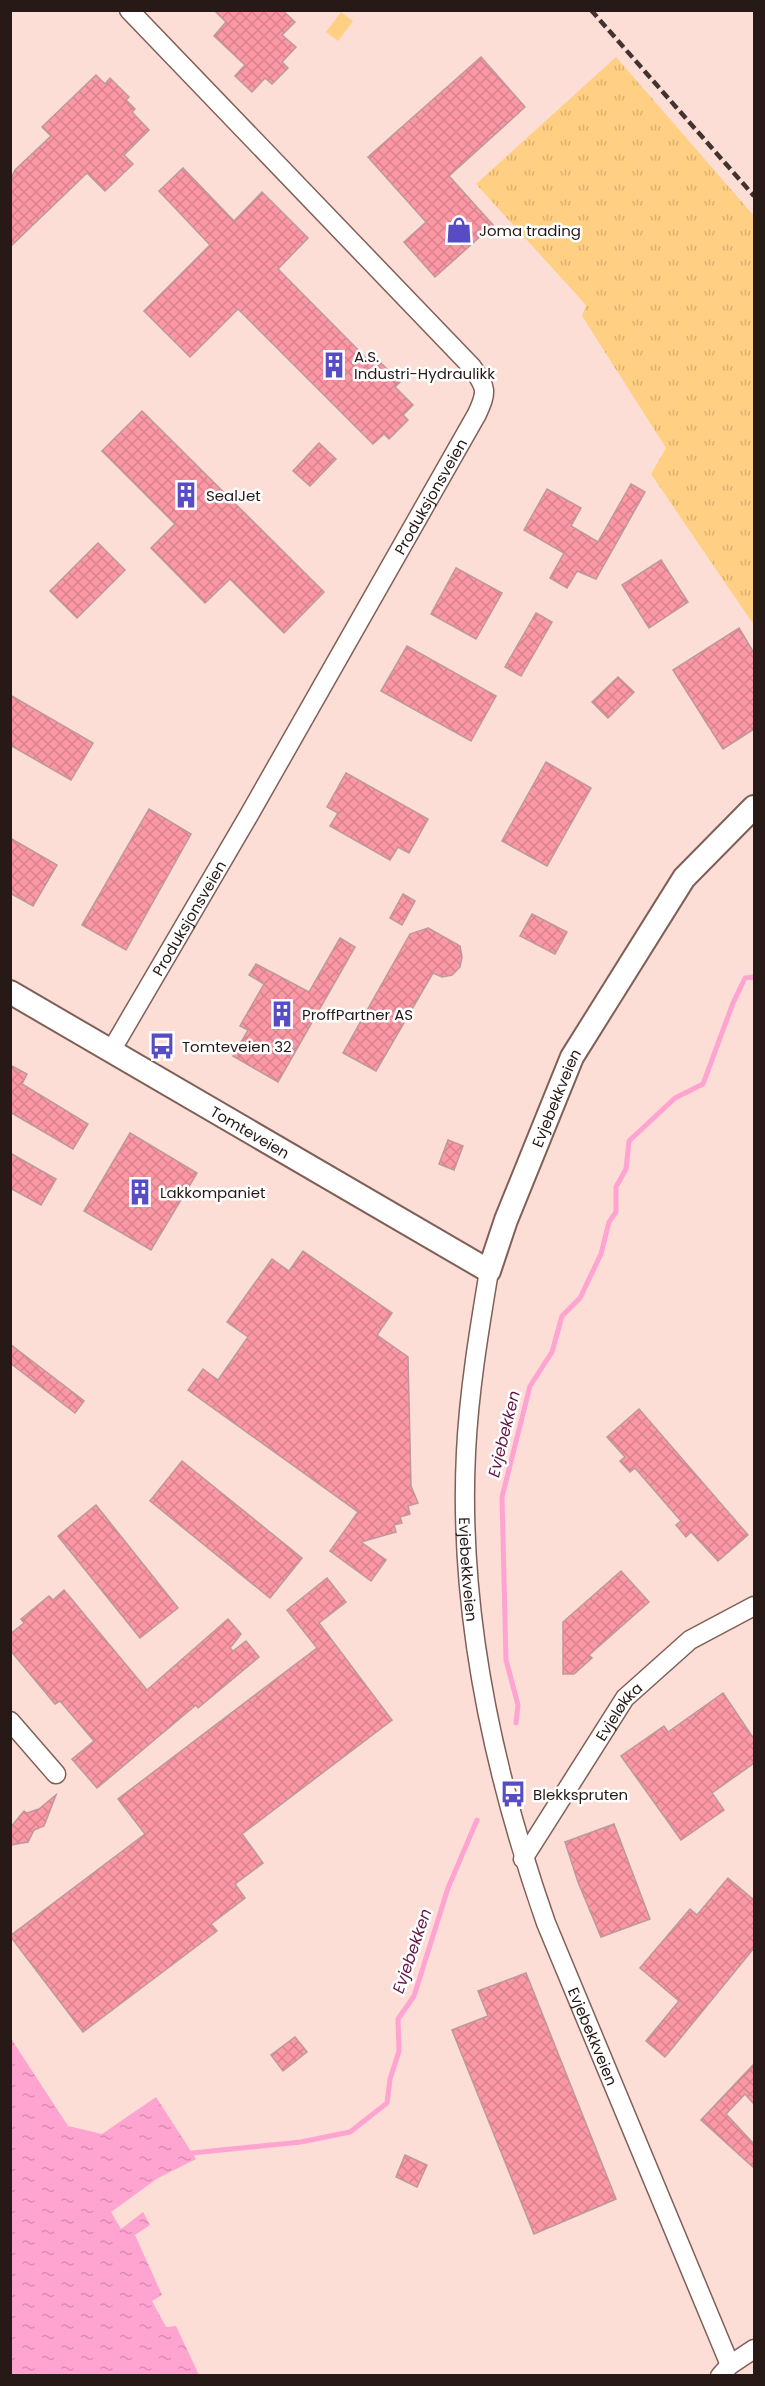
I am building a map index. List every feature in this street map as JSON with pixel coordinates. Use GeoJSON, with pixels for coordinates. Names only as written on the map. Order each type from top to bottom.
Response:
{"type":"FeatureCollection","features":[{"type":"Feature","properties":{"kind":"street","name":"Produksjonsveien"},"geometry":{"type":"LineString","coordinates":[[111,1052],[249,815],[485,398],[485,387],[472,367],[129,10]]}},
{"type":"Feature","properties":{"kind":"street","name":"Evjebekkveien"},"geometry":{"type":"LineString","coordinates":[[725,2370],[546,1923],[523,1859],[490,1733],[472,1622],[467,1568],[466,1454],[469,1399],[489,1271],[572,1057],[684,878],[754,807]]}},
{"type":"Feature","properties":{"kind":"street","name":"Tomteveien"},"geometry":{"type":"LineString","coordinates":[[10,992],[489,1271]]}},
{"type":"Feature","properties":{"kind":"street","name":"Evjeløkka"},"geometry":{"type":"LineString","coordinates":[[523,1859],[625,1698],[690,1640],[754,1606]]}},
{"type":"Feature","properties":{"kind":"street"},"geometry":{"type":"LineString","coordinates":[[10,1721],[56,1774]]}},
{"type":"Feature","properties":{"kind":"street"},"geometry":{"type":"LineString","coordinates":[[725,2370],[754,2349]]}},
{"type":"Feature","properties":{"kind":"green space"},"geometry":{"type":"Polygon","coordinates":[[[341,12],[353,21],[338,41],[326,32],[341,12]]]}},
{"type":"Feature","properties":{"kind":"green space"},"geometry":{"type":"Polygon","coordinates":[[[616,57],[754,216],[754,625],[651,474],[666,448],[582,316],[586,305],[476,184],[616,57]]]}},
{"type":"Feature","properties":{"kind":"water"},"geometry":{"type":"Polygon","coordinates":[[[10,2037],[68,2126],[102,2134],[156,2097],[196,2159],[158,2178],[111,2212],[121,2229],[143,2212],[150,2225],[135,2235],[162,2295],[152,2301],[166,2327],[176,2326],[199,2375],[11,2375],[10,2037]]]}},
{"type":"Feature","properties":{"kind":"building"},"geometry":{"type":"Polygon","coordinates":[[[214,10],[282,10],[295,22],[282,35],[296,47],[282,62],[288,68],[272,84],[265,78],[252,92],[235,76],[245,65],[214,36],[226,22],[214,10]]]}},
{"type":"Feature","properties":{"kind":"building"},"geometry":{"type":"Polygon","coordinates":[[[481,57],[525,107],[449,176],[493,225],[435,277],[404,242],[426,222],[368,157],[481,57]]]}},
{"type":"Feature","properties":{"kind":"building"},"geometry":{"type":"Polygon","coordinates":[[[96,75],[105,84],[110,78],[129,97],[126,100],[135,109],[132,112],[149,130],[124,155],[133,164],[105,191],[87,173],[10,247],[10,181],[15,170],[51,136],[42,127],[96,75]]]}},
{"type":"Feature","properties":{"kind":"building"},"geometry":{"type":"Polygon","coordinates":[[[183,168],[234,221],[262,192],[308,238],[278,269],[376,368],[381,363],[400,382],[395,387],[413,405],[403,415],[408,420],[389,439],[384,434],[373,444],[238,309],[190,357],[144,311],[210,245],[159,191],[183,168]]]}},
{"type":"Feature","properties":{"kind":"building","name":"SealJet"},"geometry":{"type":"Polygon","coordinates":[[[142,411],[324,592],[284,633],[230,579],[205,603],[151,548],[175,524],[102,451],[142,411]]]}},
{"type":"Feature","properties":{"kind":"building"},"geometry":{"type":"Polygon","coordinates":[[[319,443],[336,459],[310,486],[293,471],[319,443]]]}},
{"type":"Feature","properties":{"kind":"building"},"geometry":{"type":"Polygon","coordinates":[[[631,484],[645,492],[596,579],[577,571],[567,588],[550,578],[564,553],[524,530],[547,489],[581,508],[571,526],[598,542],[631,484]]]}},
{"type":"Feature","properties":{"kind":"building"},"geometry":{"type":"Polygon","coordinates":[[[98,543],[125,570],[77,618],[50,591],[98,543]]]}},
{"type":"Feature","properties":{"kind":"building"},"geometry":{"type":"Polygon","coordinates":[[[661,560],[688,602],[649,628],[622,585],[661,560]]]}},
{"type":"Feature","properties":{"kind":"building"},"geometry":{"type":"Polygon","coordinates":[[[456,568],[502,593],[476,639],[431,614],[456,568]]]}},
{"type":"Feature","properties":{"kind":"building"},"geometry":{"type":"Polygon","coordinates":[[[536,613],[552,622],[521,676],[505,667],[536,613]]]}},
{"type":"Feature","properties":{"kind":"building"},"geometry":{"type":"Polygon","coordinates":[[[739,628],[754,653],[754,729],[723,749],[673,670],[739,628]]]}},
{"type":"Feature","properties":{"kind":"building"},"geometry":{"type":"Polygon","coordinates":[[[407,646],[496,696],[471,741],[381,691],[407,646]]]}},
{"type":"Feature","properties":{"kind":"building"},"geometry":{"type":"Polygon","coordinates":[[[618,677],[634,692],[608,718],[592,702],[618,677]]]}},
{"type":"Feature","properties":{"kind":"building"},"geometry":{"type":"Polygon","coordinates":[[[10,695],[93,743],[71,780],[10,745],[10,695]]]}},
{"type":"Feature","properties":{"kind":"building"},"geometry":{"type":"Polygon","coordinates":[[[546,762],[591,788],[547,866],[502,841],[546,762]]]}},
{"type":"Feature","properties":{"kind":"building"},"geometry":{"type":"Polygon","coordinates":[[[346,773],[428,819],[409,853],[398,847],[390,860],[330,826],[338,813],[327,807],[346,773]]]}},
{"type":"Feature","properties":{"kind":"building"},"geometry":{"type":"Polygon","coordinates":[[[149,809],[191,834],[126,950],[82,925],[149,809]]]}},
{"type":"Feature","properties":{"kind":"building"},"geometry":{"type":"Polygon","coordinates":[[[10,838],[57,865],[33,906],[10,893],[10,838]]]}},
{"type":"Feature","properties":{"kind":"building"},"geometry":{"type":"Polygon","coordinates":[[[403,894],[415,901],[402,925],[390,918],[403,894]]]}},
{"type":"Feature","properties":{"kind":"building"},"geometry":{"type":"Polygon","coordinates":[[[532,914],[567,932],[555,954],[520,936],[532,914]]]}},
{"type":"Feature","properties":{"kind":"building"},"geometry":{"type":"Polygon","coordinates":[[[428,928],[460,946],[462,957],[460,967],[452,975],[442,977],[433,973],[376,1071],[343,1053],[410,934],[428,928]]]}},
{"type":"Feature","properties":{"kind":"building","name":"ProffPartner AS"},"geometry":{"type":"Polygon","coordinates":[[[340,938],[355,947],[278,1082],[233,1056],[248,1030],[240,1026],[264,984],[249,975],[256,964],[309,992],[340,938]]]}},
{"type":"Feature","properties":{"kind":"building"},"geometry":{"type":"Polygon","coordinates":[[[10,1065],[27,1074],[22,1084],[88,1124],[73,1149],[10,1112],[10,1065]]]}},
{"type":"Feature","properties":{"kind":"building","name":"Lakkompaniet"},"geometry":{"type":"Polygon","coordinates":[[[130,1133],[197,1173],[151,1250],[84,1211],[130,1133]]]}},
{"type":"Feature","properties":{"kind":"building"},"geometry":{"type":"Polygon","coordinates":[[[448,1140],[463,1146],[454,1170],[439,1164],[448,1140]]]}},
{"type":"Feature","properties":{"kind":"building"},"geometry":{"type":"Polygon","coordinates":[[[10,1153],[56,1179],[41,1205],[10,1188],[10,1153]]]}},
{"type":"Feature","properties":{"kind":"building"},"geometry":{"type":"Polygon","coordinates":[[[303,1251],[392,1313],[377,1335],[408,1357],[411,1486],[418,1503],[408,1506],[410,1514],[400,1517],[402,1523],[394,1525],[396,1532],[361,1542],[386,1560],[371,1581],[330,1551],[358,1512],[188,1390],[203,1369],[218,1380],[248,1337],[227,1322],[272,1259],[289,1271],[303,1251]]]}},
{"type":"Feature","properties":{"kind":"building"},"geometry":{"type":"Polygon","coordinates":[[[10,1344],[84,1401],[75,1413],[10,1363],[10,1344]]]}},
{"type":"Feature","properties":{"kind":"building"},"geometry":{"type":"Polygon","coordinates":[[[639,1409],[748,1535],[718,1561],[691,1532],[686,1537],[676,1525],[681,1521],[635,1468],[630,1472],[620,1461],[625,1457],[607,1437],[639,1409]]]}},
{"type":"Feature","properties":{"kind":"building"},"geometry":{"type":"Polygon","coordinates":[[[182,1461],[302,1558],[270,1598],[150,1501],[182,1461]]]}},
{"type":"Feature","properties":{"kind":"building"},"geometry":{"type":"Polygon","coordinates":[[[96,1505],[178,1608],[140,1638],[58,1536],[96,1505]]]}},
{"type":"Feature","properties":{"kind":"building"},"geometry":{"type":"Polygon","coordinates":[[[621,1571],[649,1602],[589,1655],[592,1658],[574,1674],[563,1674],[563,1622],[621,1571]]]}},
{"type":"Feature","properties":{"kind":"building"},"geometry":{"type":"Polygon","coordinates":[[[327,1578],[346,1602],[319,1623],[392,1720],[242,1834],[263,1863],[235,1884],[245,1898],[211,1924],[217,1931],[83,2032],[10,1936],[145,1834],[118,1799],[317,1648],[287,1610],[327,1578]]]}},
{"type":"Feature","properties":{"kind":"building"},"geometry":{"type":"Polygon","coordinates":[[[64,1590],[147,1690],[228,1619],[241,1634],[230,1648],[233,1651],[246,1641],[259,1657],[198,1708],[196,1705],[97,1788],[72,1759],[94,1741],[60,1701],[55,1704],[10,1650],[10,1634],[24,1623],[21,1619],[49,1596],[53,1600],[64,1590]]]}},
{"type":"Feature","properties":{"kind":"building"},"geometry":{"type":"Polygon","coordinates":[[[723,1693],[754,1739],[754,1763],[712,1793],[724,1810],[681,1840],[621,1756],[664,1726],[668,1732],[723,1693]]]}},
{"type":"Feature","properties":{"kind":"building"},"geometry":{"type":"Polygon","coordinates":[[[56,1795],[44,1826],[34,1830],[28,1842],[10,1845],[10,1828],[24,1811],[27,1813],[39,1809],[56,1795]]]}},
{"type":"Feature","properties":{"kind":"building"},"geometry":{"type":"Polygon","coordinates":[[[614,1824],[650,1919],[601,1937],[578,1882],[565,1842],[614,1824]]]}},
{"type":"Feature","properties":{"kind":"building"},"geometry":{"type":"Polygon","coordinates":[[[728,1878],[754,1900],[754,1948],[665,2057],[646,2041],[679,2001],[640,1968],[690,1909],[697,1915],[728,1878]]]}},
{"type":"Feature","properties":{"kind":"building"},"geometry":{"type":"Polygon","coordinates":[[[526,1973],[616,2199],[534,2234],[452,2030],[488,2016],[478,1991],[526,1973]]]}},
{"type":"Feature","properties":{"kind":"building"},"geometry":{"type":"Polygon","coordinates":[[[295,2037],[307,2052],[283,2071],[271,2055],[295,2037]]]}},
{"type":"Feature","properties":{"kind":"building"},"geometry":{"type":"Polygon","coordinates":[[[754,2064],[754,2104],[745,2094],[726,2114],[754,2144],[754,2168],[701,2120],[754,2064]]]}},
{"type":"Feature","properties":{"kind":"building"},"geometry":{"type":"Polygon","coordinates":[[[405,2155],[427,2165],[417,2187],[396,2177],[405,2155]]]}},
{"type":"Feature","properties":{"kind":"waterway","name":"Evjebekken"},"geometry":{"type":"LineString","coordinates":[[516,1723],[518,1705],[506,1660],[502,1497],[530,1386],[552,1352],[562,1316],[580,1298],[601,1254],[609,1222],[616,1212],[616,1187],[626,1169],[629,1141],[675,1098],[703,1084],[733,1003],[745,978],[754,977]]}},
{"type":"Feature","properties":{"kind":"waterway","name":"Evjebekken"},"geometry":{"type":"LineString","coordinates":[[192,2153],[301,2142],[350,2132],[387,2103],[390,2079],[399,2051],[398,2019],[414,1996],[448,1888],[477,1820]]}},
{"type":"Feature","properties":{"kind":"railway"},"geometry":{"type":"LineString","coordinates":[[591,10],[754,196]]}},
{"type":"Feature","properties":{"kind":"place","name":"Joma trading"},"geometry":{"type":"Point","coordinates":[459,230]}},
{"type":"Feature","properties":{"kind":"place","name":"A.S. Industri-Hydraulikk"},"geometry":{"type":"Point","coordinates":[334,365]}},
{"type":"Feature","properties":{"kind":"place","name":"SealJet"},"geometry":{"type":"Point","coordinates":[186,495]}},
{"type":"Feature","properties":{"kind":"place","name":"ProffPartner AS"},"geometry":{"type":"Point","coordinates":[282,1014]}},
{"type":"Feature","properties":{"kind":"place","name":"Tomteveien 32"},"geometry":{"type":"Point","coordinates":[162,1046]}},
{"type":"Feature","properties":{"kind":"place","name":"Lakkompaniet"},"geometry":{"type":"Point","coordinates":[140,1192]}},
{"type":"Feature","properties":{"kind":"place","name":"Blekkspruten"},"geometry":{"type":"Point","coordinates":[513,1794]}}]}
